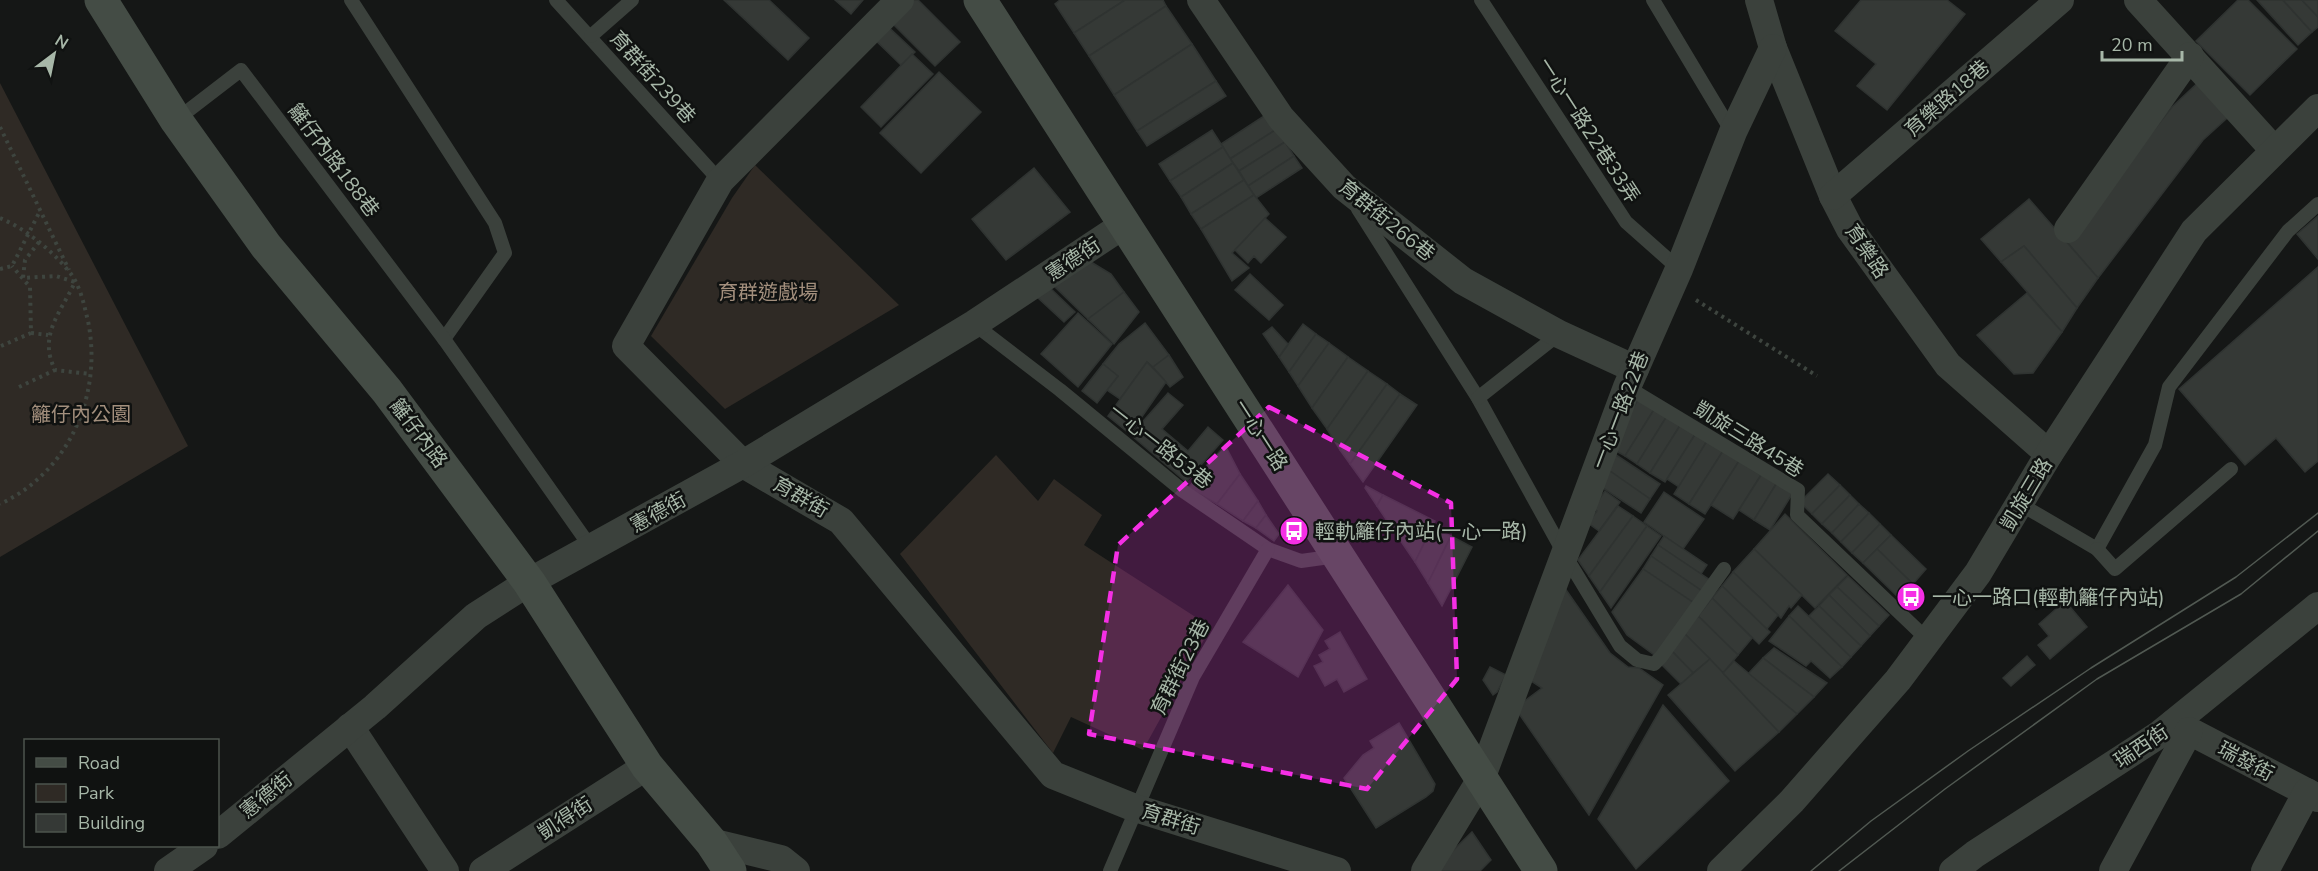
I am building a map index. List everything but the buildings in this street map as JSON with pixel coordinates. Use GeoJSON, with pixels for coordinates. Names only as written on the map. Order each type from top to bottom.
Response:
{"type":"FeatureCollection","features":[{"type":"Feature","properties":{"kind":"street","name":"籬仔內路"},"geometry":{"type":"LineString","coordinates":[[101,0],[176,120],[266,246],[387,391],[529,582],[647,766],[711,842],[730,871]]}},
{"type":"Feature","properties":{"kind":"street","name":"育群街"},"geometry":{"type":"LineString","coordinates":[[900,0],[720,181],[626,346],[743,464],[842,521],[1053,775],[1135,808],[1337,871]]}},
{"type":"Feature","properties":{"kind":"street","name":"一心一路"},"geometry":{"type":"LineString","coordinates":[[980,0],[1541,871]]}},
{"type":"Feature","properties":{"kind":"street","name":"育樂路"},"geometry":{"type":"LineString","coordinates":[[1759,0],[1773,48],[1833,196],[1850,229],[1948,365],[2049,454]]}},
{"type":"Feature","properties":{"kind":"street","name":"育樂路18巷"},"geometry":{"type":"LineString","coordinates":[[1833,196],[2060,0]]}},
{"type":"Feature","properties":{"kind":"street"},"geometry":{"type":"LineString","coordinates":[[2138,0],[2274,150]]}},
{"type":"Feature","properties":{"kind":"street","name":"育群街266巷"},"geometry":{"type":"LineString","coordinates":[[1204,1],[1281,118],[1344,187],[1463,280],[1631,378]]}},
{"type":"Feature","properties":{"kind":"street","name":"一心一路22巷"},"geometry":{"type":"LineString","coordinates":[[1425,871],[1481,779],[1631,378],[1676,277],[1733,132],[1773,48]]}},
{"type":"Feature","properties":{"kind":"street"},"geometry":{"type":"LineString","coordinates":[[2068,229],[2190,56]]}},
{"type":"Feature","properties":{"kind":"street","name":"凱旋三路"},"geometry":{"type":"LineString","coordinates":[[1721,871],[1792,801],[1898,680],[1978,573],[2049,454],[2194,231],[2318,108]]}},
{"type":"Feature","properties":{"kind":"street","name":"憲德街"},"geometry":{"type":"LineString","coordinates":[[219,834],[350,727],[476,616],[529,582],[743,464],[974,324],[1125,224]]}},
{"type":"Feature","properties":{"kind":"street","name":"瑞西街"},"geometry":{"type":"LineString","coordinates":[[1953,871],[2182,727],[2318,606]]}},
{"type":"Feature","properties":{"kind":"street"},"geometry":{"type":"LineString","coordinates":[[350,727],[446,871]]}},
{"type":"Feature","properties":{"kind":"street"},"geometry":{"type":"LineString","coordinates":[[2113,871],[2182,727]]}},
{"type":"Feature","properties":{"kind":"street","name":"瑞發街"},"geometry":{"type":"LineString","coordinates":[[2182,727],[2312,795]]}},
{"type":"Feature","properties":{"kind":"street","name":"凱得街"},"geometry":{"type":"LineString","coordinates":[[483,871],[647,766]]}},
{"type":"Feature","properties":{"kind":"street"},"geometry":{"type":"LineString","coordinates":[[2265,871],[2312,795]]}},
{"type":"Feature","properties":{"kind":"street"},"geometry":{"type":"LineString","coordinates":[[711,842],[781,859],[796,871]]}},
{"type":"Feature","properties":{"kind":"street"},"geometry":{"type":"LineString","coordinates":[[168,871],[203,847]]}},
{"type":"Feature","properties":{"kind":"lane"},"geometry":{"type":"LineString","coordinates":[[351,0],[495,223],[505,253],[444,339]]}},
{"type":"Feature","properties":{"kind":"lane","name":"育群街239巷"},"geometry":{"type":"LineString","coordinates":[[556,0],[720,181]]}},
{"type":"Feature","properties":{"kind":"lane"},"geometry":{"type":"LineString","coordinates":[[591,36],[632,0]]}},
{"type":"Feature","properties":{"kind":"lane","name":"一心一路22巷33弄"},"geometry":{"type":"LineString","coordinates":[[1481,0],[1626,222],[1676,277]]}},
{"type":"Feature","properties":{"kind":"lane"},"geometry":{"type":"LineString","coordinates":[[1653,0],[1733,132]]}},
{"type":"Feature","properties":{"kind":"lane","name":"籬仔內路188巷"},"geometry":{"type":"LineString","coordinates":[[176,120],[242,70],[444,339],[592,549]]}},
{"type":"Feature","properties":{"kind":"lane"},"geometry":{"type":"LineString","coordinates":[[1344,187],[1478,398],[1565,555],[1620,646],[1637,660],[1654,664],[1724,569]]}},
{"type":"Feature","properties":{"kind":"lane"},"geometry":{"type":"LineString","coordinates":[[2097,549],[2155,445],[2169,387],[2288,231],[2318,204]]}},
{"type":"Feature","properties":{"kind":"lane","name":"一心一路53巷"},"geometry":{"type":"LineString","coordinates":[[974,324],[1060,390],[1183,491],[1268,549],[1301,561],[1339,556]]}},
{"type":"Feature","properties":{"kind":"lane"},"geometry":{"type":"LineString","coordinates":[[1478,398],[1559,334]]}},
{"type":"Feature","properties":{"kind":"lane","name":"凱旋三路45巷"},"geometry":{"type":"LineString","coordinates":[[1631,378],[1798,490],[1797,515],[1928,640]]}},
{"type":"Feature","properties":{"kind":"lane"},"geometry":{"type":"LineString","coordinates":[[2020,504],[2097,549],[2115,568],[2230,469]]}},
{"type":"Feature","properties":{"kind":"lane","name":"育群街23巷"},"geometry":{"type":"LineString","coordinates":[[1110,871],[1193,677],[1268,549]]}},
{"type":"Feature","properties":{"kind":"path"},"geometry":{"type":"LineString","coordinates":[[0,127],[83,299],[91,337],[90,374],[82,417],[70,440],[45,474],[16,497],[0,504]]}},
{"type":"Feature","properties":{"kind":"path"},"geometry":{"type":"LineString","coordinates":[[0,269],[12,266],[40,210]]}},
{"type":"Feature","properties":{"kind":"path"},"geometry":{"type":"LineString","coordinates":[[0,218],[39,242],[71,275]]}},
{"type":"Feature","properties":{"kind":"path"},"geometry":{"type":"LineString","coordinates":[[23,278],[25,260],[39,242]]}},
{"type":"Feature","properties":{"kind":"path"},"geometry":{"type":"LineString","coordinates":[[12,266],[30,286],[31,333]]}},
{"type":"Feature","properties":{"kind":"path"},"geometry":{"type":"LineString","coordinates":[[23,278],[56,276],[75,282]]}},
{"type":"Feature","properties":{"kind":"path"},"geometry":{"type":"LineString","coordinates":[[1676,277],[1817,376]]}},
{"type":"Feature","properties":{"kind":"path"},"geometry":{"type":"LineString","coordinates":[[55,370],[47,354],[48,335],[75,282]]}},
{"type":"Feature","properties":{"kind":"path"},"geometry":{"type":"LineString","coordinates":[[1,346],[31,333],[48,335]]}},
{"type":"Feature","properties":{"kind":"path"},"geometry":{"type":"LineString","coordinates":[[19,387],[55,370],[90,374]]}},
{"type":"Feature","properties":{"kind":"highlighted area"},"geometry":{"type":"Polygon","coordinates":[[[1269,407],[1451,503],[1457,679],[1367,789],[1089,734],[1118,545],[1269,407]]]}},
{"type":"Feature","properties":{"kind":"green space","name":"籬仔內公園"},"geometry":{"type":"Polygon","coordinates":[[[0,83],[188,446],[0,557],[0,83]]]}},
{"type":"Feature","properties":{"kind":"green space","name":"育群遊戲場"},"geometry":{"type":"Polygon","coordinates":[[[755,165],[899,305],[725,409],[651,336],[732,198],[755,165]]]}},
{"type":"Feature","properties":{"kind":"green space"},"geometry":{"type":"Polygon","coordinates":[[[996,455],[1038,501],[1054,479],[1102,515],[1084,545],[1211,627],[1143,750],[1071,717],[1053,753],[900,554],[996,455]]]}},
{"type":"Feature","properties":{"kind":"tram line"},"geometry":{"type":"LineString","coordinates":[[1811,871],[1871,821],[1968,751],[2091,668],[2236,577],[2318,513]]}},
{"type":"Feature","properties":{"kind":"tram line"},"geometry":{"type":"LineString","coordinates":[[1839,871],[1945,789],[2097,679],[2241,594],[2318,531]]}},
{"type":"Feature","properties":{"kind":"place","name":"輕軌籬仔內站(一心一路)"},"geometry":{"type":"Point","coordinates":[1294,531]}},
{"type":"Feature","properties":{"kind":"place","name":"一心一路口(輕軌籬仔內站)"},"geometry":{"type":"Point","coordinates":[1911,597]}}]}
